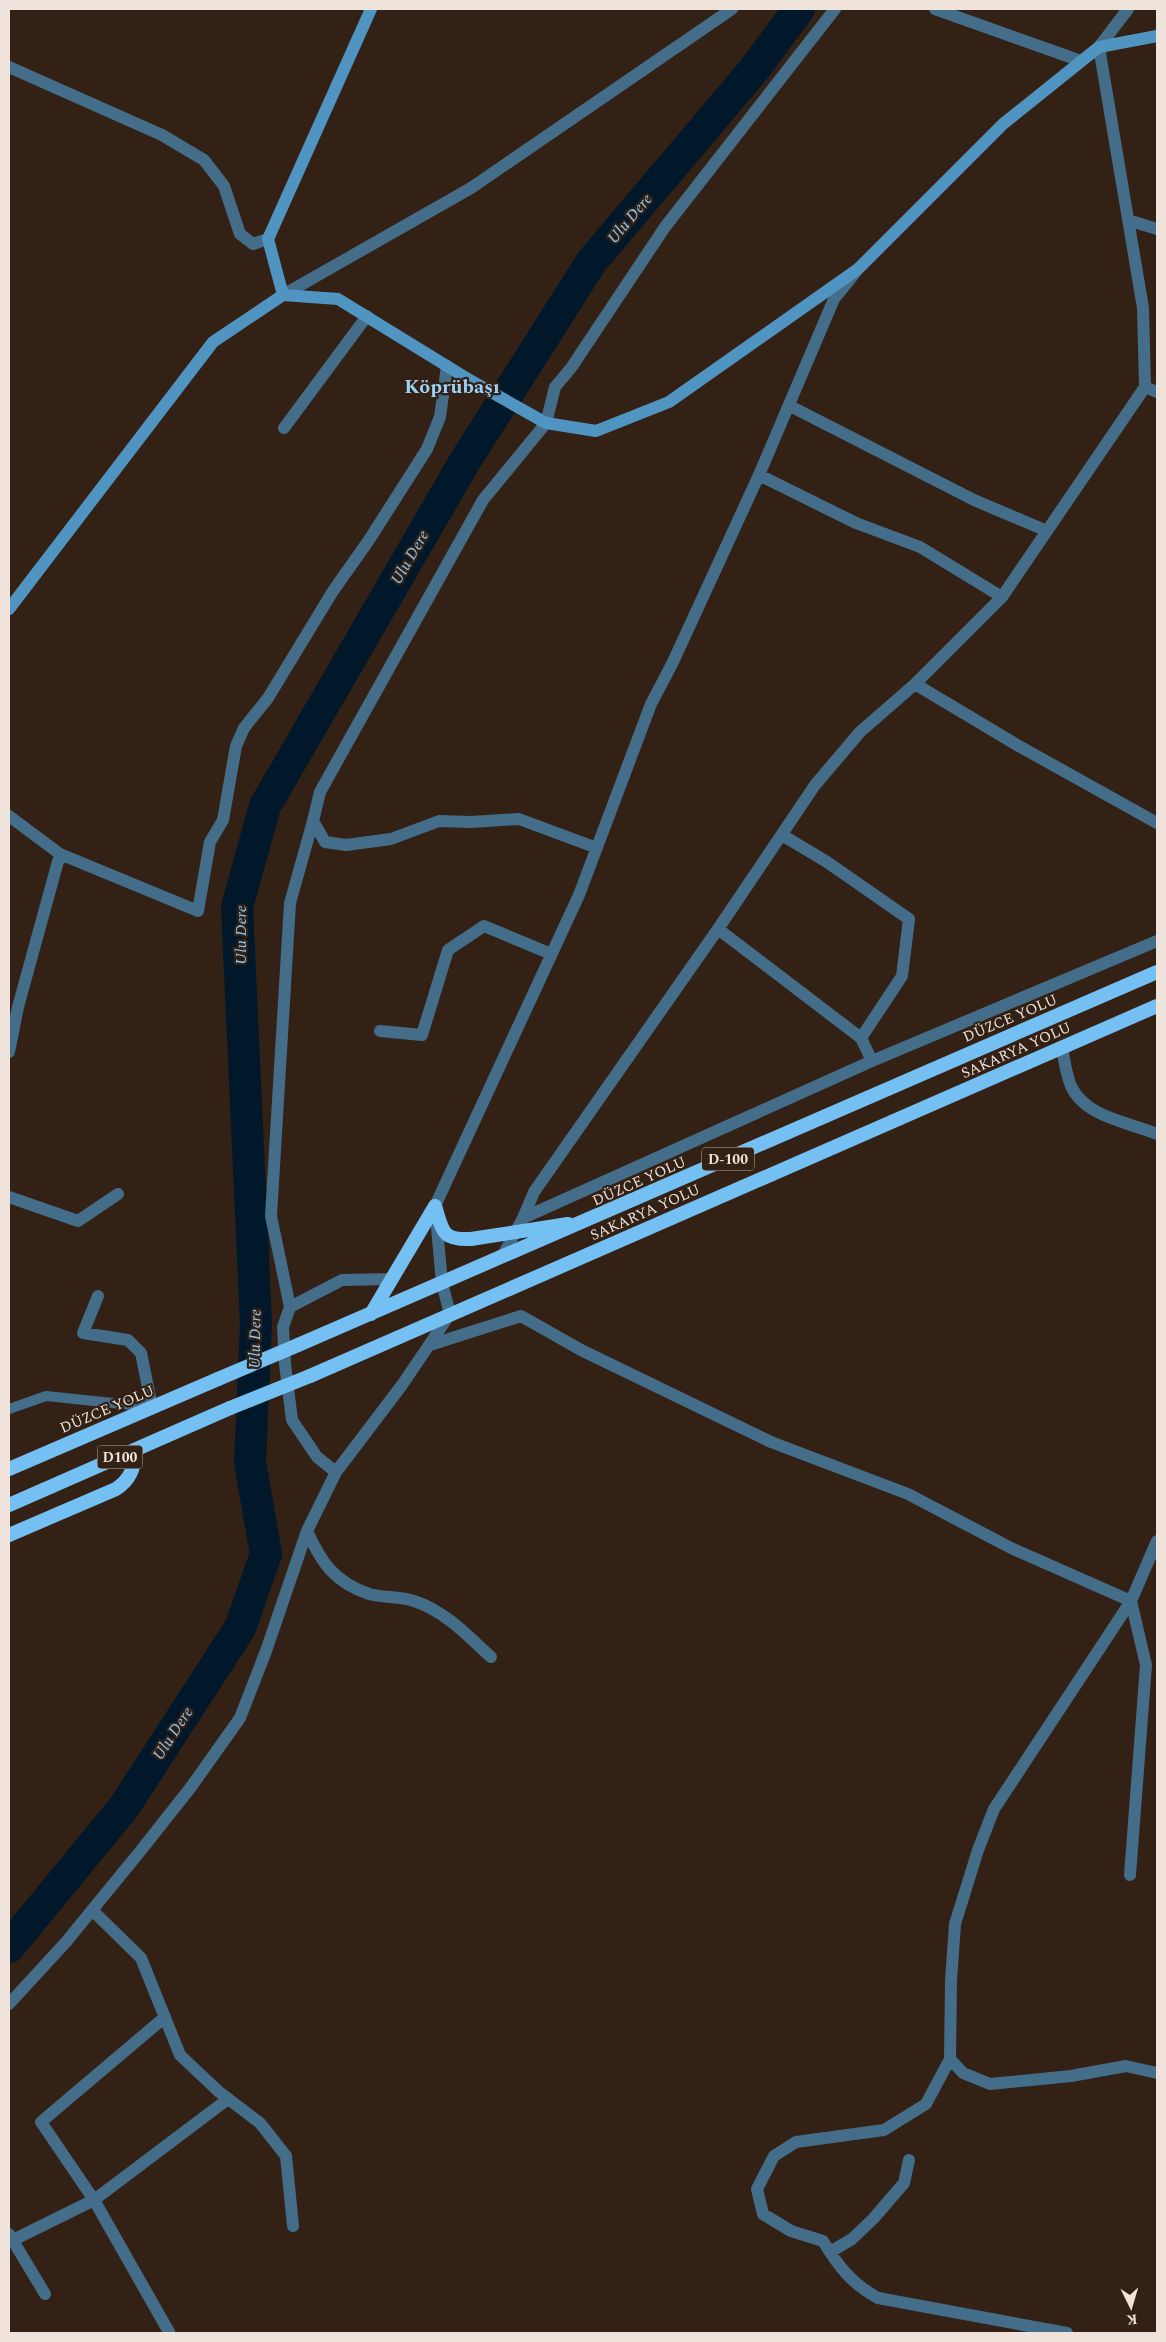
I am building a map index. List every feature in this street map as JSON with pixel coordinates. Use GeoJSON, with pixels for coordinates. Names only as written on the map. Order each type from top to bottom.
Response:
{"type":"FeatureCollection","features":[{"type":"Feature","properties":{"kind":"highway","name":"DÜZCE YOLU"},"geometry":{"type":"LineString","coordinates":[[9,1469],[588,1221],[1157,972]]}},
{"type":"Feature","properties":{"kind":"highway","name":"SAKARYA YOLU"},"geometry":{"type":"LineString","coordinates":[[310,1376],[1157,1006]]}},
{"type":"Feature","properties":{"kind":"highway"},"geometry":{"type":"LineString","coordinates":[[435,1206],[443,1231],[447,1237],[455,1240],[588,1221]]}},
{"type":"Feature","properties":{"kind":"highway"},"geometry":{"type":"LineString","coordinates":[[371,1314],[435,1206]]}},
{"type":"Feature","properties":{"kind":"highway","name":"D100"},"geometry":{"type":"LineString","coordinates":[[9,1504],[230,1408],[310,1376]]}},
{"type":"Feature","properties":{"kind":"highway"},"geometry":{"type":"LineString","coordinates":[[9,1535],[116,1490],[125,1483],[130,1475],[134,1465],[136,1450]]}},
{"type":"Feature","properties":{"kind":"main road"},"geometry":{"type":"LineString","coordinates":[[283,295],[268,239],[372,9]]}},
{"type":"Feature","properties":{"kind":"main road"},"geometry":{"type":"LineString","coordinates":[[9,609],[213,342],[283,295],[338,298],[468,379],[546,423],[596,431],[669,402],[858,269],[1003,124],[1099,46],[1157,36]]}},
{"type":"Feature","properties":{"kind":"street"},"geometry":{"type":"LineString","coordinates":[[283,295],[471,188],[732,9]]}},
{"type":"Feature","properties":{"kind":"street"},"geometry":{"type":"LineString","coordinates":[[336,1472],[318,1457],[292,1420],[285,1364],[283,1327],[290,1306],[271,1216],[290,903],[314,821],[320,792],[483,500],[546,423],[555,386],[571,368],[665,227],[835,9]]}},
{"type":"Feature","properties":{"kind":"street"},"geometry":{"type":"LineString","coordinates":[[935,9],[1081,61]]}},
{"type":"Feature","properties":{"kind":"street"},"geometry":{"type":"LineString","coordinates":[[502,1257],[523,1218],[534,1192],[718,929],[815,785],[860,732],[915,684],[1002,597],[1144,387],[1144,308],[1099,46],[1128,9]]}},
{"type":"Feature","properties":{"kind":"street"},"geometry":{"type":"LineString","coordinates":[[9,67],[162,135],[204,160],[224,186],[240,234],[253,244],[268,239]]}},
{"type":"Feature","properties":{"kind":"street"},"geometry":{"type":"LineString","coordinates":[[1128,220],[1157,229]]}},
{"type":"Feature","properties":{"kind":"street"},"geometry":{"type":"LineString","coordinates":[[9,2004],[92,1910],[191,1787],[240,1718],[266,1651],[307,1531],[336,1472],[430,1345],[450,1314],[442,1283],[435,1206],[579,895],[651,704],[673,662],[759,475],[834,299],[858,269]]}},
{"type":"Feature","properties":{"kind":"street"},"geometry":{"type":"LineString","coordinates":[[284,428],[367,316]]}},
{"type":"Feature","properties":{"kind":"street"},"geometry":{"type":"LineString","coordinates":[[9,816],[60,854],[198,911],[210,842],[222,820],[236,746],[244,728],[268,698],[332,591],[369,540],[427,449],[440,416],[447,366]]}},
{"type":"Feature","properties":{"kind":"street"},"geometry":{"type":"LineString","coordinates":[[1144,387],[1157,392]]}},
{"type":"Feature","properties":{"kind":"street"},"geometry":{"type":"LineString","coordinates":[[790,406],[974,500],[1047,530]]}},
{"type":"Feature","properties":{"kind":"street"},"geometry":{"type":"LineString","coordinates":[[759,475],[856,523],[920,547],[1002,597]]}},
{"type":"Feature","properties":{"kind":"street"},"geometry":{"type":"LineString","coordinates":[[915,684],[1157,823]]}},
{"type":"Feature","properties":{"kind":"street"},"geometry":{"type":"LineString","coordinates":[[314,821],[325,842],[346,845],[391,839],[439,820],[471,822],[519,819],[597,848]]}},
{"type":"Feature","properties":{"kind":"street"},"geometry":{"type":"LineString","coordinates":[[782,835],[827,862],[908,920],[902,976],[861,1038]]}},
{"type":"Feature","properties":{"kind":"street"},"geometry":{"type":"LineString","coordinates":[[9,1052],[14,1007],[60,854]]}},
{"type":"Feature","properties":{"kind":"street"},"geometry":{"type":"LineString","coordinates":[[380,1030],[422,1035],[448,950],[484,926],[551,954]]}},
{"type":"Feature","properties":{"kind":"street"},"geometry":{"type":"LineString","coordinates":[[718,929],[861,1038],[872,1060]]}},
{"type":"Feature","properties":{"kind":"street"},"geometry":{"type":"LineString","coordinates":[[523,1218],[872,1060],[1157,941]]}},
{"type":"Feature","properties":{"kind":"street"},"geometry":{"type":"LineString","coordinates":[[1062,1047],[1070,1083],[1076,1095],[1087,1107],[1157,1134]]}},
{"type":"Feature","properties":{"kind":"street"},"geometry":{"type":"LineString","coordinates":[[9,1197],[78,1221],[118,1194]]}},
{"type":"Feature","properties":{"kind":"street"},"geometry":{"type":"LineString","coordinates":[[290,1306],[342,1280],[391,1279]]}},
{"type":"Feature","properties":{"kind":"street"},"geometry":{"type":"LineString","coordinates":[[98,1296],[83,1333],[128,1340],[141,1353],[152,1407]]}},
{"type":"Feature","properties":{"kind":"street"},"geometry":{"type":"LineString","coordinates":[[430,1345],[520,1316],[581,1350],[771,1442],[908,1494],[1011,1548],[1131,1601]]}},
{"type":"Feature","properties":{"kind":"street"},"geometry":{"type":"LineString","coordinates":[[307,1531],[320,1560],[339,1579],[369,1594],[414,1601],[454,1622],[491,1657]]}},
{"type":"Feature","properties":{"kind":"street"},"geometry":{"type":"LineString","coordinates":[[1066,2333],[878,2298],[860,2289],[842,2272],[823,2241],[791,2230],[763,2214],[757,2189],[774,2156],[796,2142],[884,2130],[926,2104],[950,2059],[950,1981],[955,1924],[994,1808],[1131,1601],[1157,1541]]}},
{"type":"Feature","properties":{"kind":"street"},"geometry":{"type":"LineString","coordinates":[[1130,1875],[1146,1665],[1131,1601]]}},
{"type":"Feature","properties":{"kind":"street"},"geometry":{"type":"LineString","coordinates":[[92,1910],[140,1958],[180,2055],[228,2099],[260,2123],[286,2156],[294,2226]]}},
{"type":"Feature","properties":{"kind":"street"},"geometry":{"type":"LineString","coordinates":[[165,2016],[41,2122],[94,2200],[169,2332]]}},
{"type":"Feature","properties":{"kind":"street"},"geometry":{"type":"LineString","coordinates":[[950,2059],[962,2073],[990,2084],[1071,2076],[1126,2066],[1157,2072]]}},
{"type":"Feature","properties":{"kind":"street"},"geometry":{"type":"LineString","coordinates":[[45,2294],[11,2237],[94,2200],[228,2099]]}},
{"type":"Feature","properties":{"kind":"street"},"geometry":{"type":"LineString","coordinates":[[830,2252],[852,2239],[873,2219],[904,2183],[909,2160]]}},
{"type":"Feature","properties":{"kind":"lane"},"geometry":{"type":"LineString","coordinates":[[9,1409],[46,1396],[152,1407]]}},
{"type":"Feature","properties":{"kind":"waterway","name":"Ulu Dere"},"geometry":{"type":"LineString","coordinates":[[9,1947],[124,1807],[240,1628],[266,1554],[250,1462],[256,1324],[237,907],[265,806],[465,461],[592,261],[752,72],[799,9]]}},
{"type":"Feature","properties":{"kind":"district","name":"Köprübaşı"},"geometry":{"type":"Point","coordinates":[452,386]}}]}
